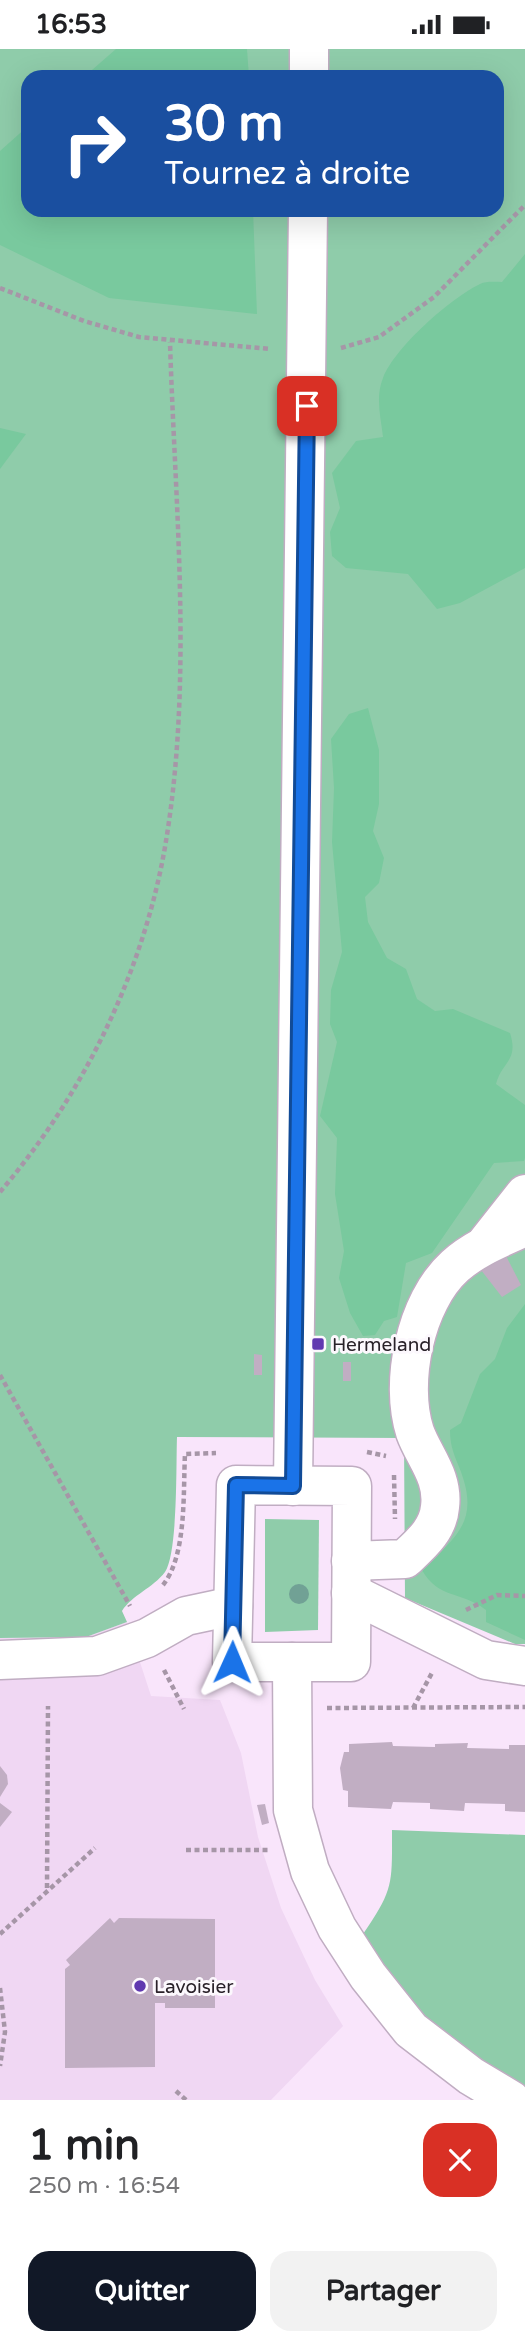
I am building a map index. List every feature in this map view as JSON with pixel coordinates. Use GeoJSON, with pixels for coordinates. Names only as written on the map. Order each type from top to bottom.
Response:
{"type":"FeatureCollection","features":[{"type":"Feature","properties":{"kind":"street"},"geometry":{"type":"LineString","coordinates":[[309,49],[309,70]]}},
{"type":"Feature","properties":{"kind":"street"},"geometry":{"type":"LineString","coordinates":[[293,1486],[308,217]]}},
{"type":"Feature","properties":{"kind":"street"},"geometry":{"type":"LineString","coordinates":[[483,1246],[525,1194]]}},
{"type":"Feature","properties":{"kind":"street"},"geometry":{"type":"LineString","coordinates":[[351,1577],[405,1559],[426,1539],[441,1506],[437,1472],[416,1434],[409,1409],[408,1377],[422,1317],[453,1267],[483,1246],[525,1227]]}},
{"type":"Feature","properties":{"kind":"street"},"geometry":{"type":"LineString","coordinates":[[236,1485],[352,1486],[351,1577],[351,1662],[232,1662],[236,1485]]}},
{"type":"Feature","properties":{"kind":"street"},"geometry":{"type":"LineString","coordinates":[[351,1577],[486,1660],[525,1666]]}},
{"type":"Feature","properties":{"kind":"street"},"geometry":{"type":"LineString","coordinates":[[0,1660],[97,1656],[147,1638],[186,1616],[233,1606]]}},
{"type":"Feature","properties":{"kind":"street"},"geometry":{"type":"LineString","coordinates":[[292,1662],[293,1810],[310,1871],[337,1928],[368,1976],[411,2030],[471,2075],[511,2100]]}},
{"type":"Feature","properties":{"kind":"path"},"geometry":{"type":"LineString","coordinates":[[0,288],[112,331],[170,342],[333,351],[379,337],[434,297],[525,205]]}},
{"type":"Feature","properties":{"kind":"path"},"geometry":{"type":"LineString","coordinates":[[0,1192],[62,1108],[103,1035],[147,920],[166,843],[175,759],[180,670],[170,342]]}},
{"type":"Feature","properties":{"kind":"path"},"geometry":{"type":"LineString","coordinates":[[0,1375],[128,1602]]}},
{"type":"Feature","properties":{"kind":"path"},"geometry":{"type":"LineString","coordinates":[[159,1660],[184,1709]]}},
{"type":"Feature","properties":{"kind":"path"},"geometry":{"type":"LineString","coordinates":[[413,1708],[439,1660]]}},
{"type":"Feature","properties":{"kind":"path"},"geometry":{"type":"LineString","coordinates":[[47,1888],[48,1706]]}},
{"type":"Feature","properties":{"kind":"path"},"geometry":{"type":"LineString","coordinates":[[316,1708],[525,1707]]}},
{"type":"Feature","properties":{"kind":"path"},"geometry":{"type":"LineString","coordinates":[[0,1934],[47,1888],[94,1848]]}},
{"type":"Feature","properties":{"kind":"path"},"geometry":{"type":"LineString","coordinates":[[186,1850],[271,1850]]}},
{"type":"Feature","properties":{"kind":"path"},"geometry":{"type":"LineString","coordinates":[[0,1988],[5,2032],[0,2066]]}},
{"type":"Feature","properties":{"kind":"path"},"geometry":{"type":"LineString","coordinates":[[176,2091],[186,2100]]}},
{"type":"Feature","properties":{"kind":"shaded area"},"geometry":{"type":"Polygon","coordinates":[[[127,1622],[151,1696],[220,1700],[241,1753],[258,1837],[281,1908],[315,1980],[343,2026],[271,2100],[0,2100],[0,1638],[86,1637],[127,1622]]]}},
{"type":"Feature","properties":{"kind":"green space"},"geometry":{"type":"Polygon","coordinates":[[[0,49],[525,49],[525,1644],[515,1644],[405,1598],[404,1438],[177,1437],[174,1528],[165,1572],[131,1600],[122,1611],[127,1622],[86,1637],[0,1638],[0,49]]]}},
{"type":"Feature","properties":{"kind":"green space"},"geometry":{"type":"Polygon","coordinates":[[[116,49],[247,49],[248,70],[92,70],[116,49]]]}},
{"type":"Feature","properties":{"kind":"green space"},"geometry":{"type":"Polygon","coordinates":[[[21,132],[21,217],[253,217],[257,314],[109,298],[0,245],[0,151],[21,132]]]}},
{"type":"Feature","properties":{"kind":"green space"},"geometry":{"type":"Polygon","coordinates":[[[525,254],[525,568],[460,603],[437,609],[408,574],[346,568],[332,556],[330,532],[340,508],[332,473],[356,441],[383,437],[379,407],[381,385],[389,366],[411,338],[468,291],[482,283],[502,282],[525,254]]]}},
{"type":"Feature","properties":{"kind":"green space"},"geometry":{"type":"Polygon","coordinates":[[[0,428],[26,434],[0,469],[0,428]]]}},
{"type":"Feature","properties":{"kind":"green space"},"geometry":{"type":"Polygon","coordinates":[[[368,708],[379,750],[379,804],[373,831],[384,858],[379,883],[365,897],[368,922],[387,958],[406,969],[417,999],[435,1011],[453,1009],[510,1033],[511,1055],[496,1084],[525,1105],[525,1158],[524,1161],[494,1163],[432,1253],[406,1263],[397,1317],[384,1321],[375,1335],[363,1336],[350,1313],[339,1278],[344,1251],[335,1194],[337,1138],[320,1116],[337,1042],[330,1024],[331,990],[342,952],[332,842],[334,788],[331,739],[349,714],[368,708]]]}},
{"type":"Feature","properties":{"kind":"green space"},"geometry":{"type":"Polygon","coordinates":[[[525,1304],[525,1640],[486,1622],[486,1610],[443,1591],[429,1580],[422,1570],[453,1538],[465,1517],[466,1490],[452,1447],[450,1430],[461,1423],[480,1374],[495,1359],[507,1328],[525,1304]]]}},
{"type":"Feature","properties":{"kind":"green space"},"geometry":{"type":"Polygon","coordinates":[[[265,1519],[319,1520],[318,1630],[265,1632],[265,1519]]]}},
{"type":"Feature","properties":{"kind":"green space"},"geometry":{"type":"Polygon","coordinates":[[[392,1830],[525,1835],[525,2097],[443,2037],[405,1995],[363,1934],[386,1896],[391,1875],[392,1830]]]}},
{"type":"Feature","properties":{"kind":"building"},"geometry":{"type":"Polygon","coordinates":[[[505,1254],[521,1285],[502,1297],[481,1270],[505,1254]]]}},
{"type":"Feature","properties":{"kind":"building"},"geometry":{"type":"Polygon","coordinates":[[[254,1354],[262,1355],[262,1375],[254,1375],[254,1354]]]}},
{"type":"Feature","properties":{"kind":"building"},"geometry":{"type":"Polygon","coordinates":[[[343,1362],[351,1362],[351,1381],[343,1381],[343,1362]]]}},
{"type":"Feature","properties":{"kind":"building"},"geometry":{"type":"Polygon","coordinates":[[[392,1742],[393,1746],[435,1747],[435,1744],[468,1743],[467,1748],[509,1749],[509,1745],[525,1745],[525,1812],[505,1811],[505,1804],[465,1803],[464,1811],[430,1809],[430,1803],[393,1802],[391,1809],[348,1807],[348,1791],[343,1790],[340,1768],[344,1752],[349,1752],[349,1744],[392,1742]]]}},
{"type":"Feature","properties":{"kind":"building"},"geometry":{"type":"Polygon","coordinates":[[[0,1766],[7,1775],[8,1784],[0,1797],[0,1766]]]}},
{"type":"Feature","properties":{"kind":"building"},"geometry":{"type":"Polygon","coordinates":[[[0,1803],[12,1812],[0,1827],[0,1803]]]}},
{"type":"Feature","properties":{"kind":"building"},"geometry":{"type":"Polygon","coordinates":[[[265,1804],[269,1823],[262,1825],[257,1805],[265,1804]]]}},
{"type":"Feature","properties":{"kind":"building","name":"Lavoisier"},"geometry":{"type":"Polygon","coordinates":[[[110,1918],[114,1923],[119,1918],[215,1919],[215,2008],[165,2008],[165,2003],[155,2003],[155,2067],[65,2068],[65,1969],[70,1965],[66,1960],[110,1918]]]}},
{"type":"Feature","properties":{"kind":"place","name":"Hermeland"},"geometry":{"type":"Point","coordinates":[318,1344]}},
{"type":"Feature","properties":{"kind":"place","name":"Lavoisier"},"geometry":{"type":"Point","coordinates":[140,1986]}},
{"type":"Feature","properties":{"kind":"route"},"geometry":{"type":"LineString","coordinates":[[232,1662],[236,1485],[293,1486],[307,406]]}}]}
